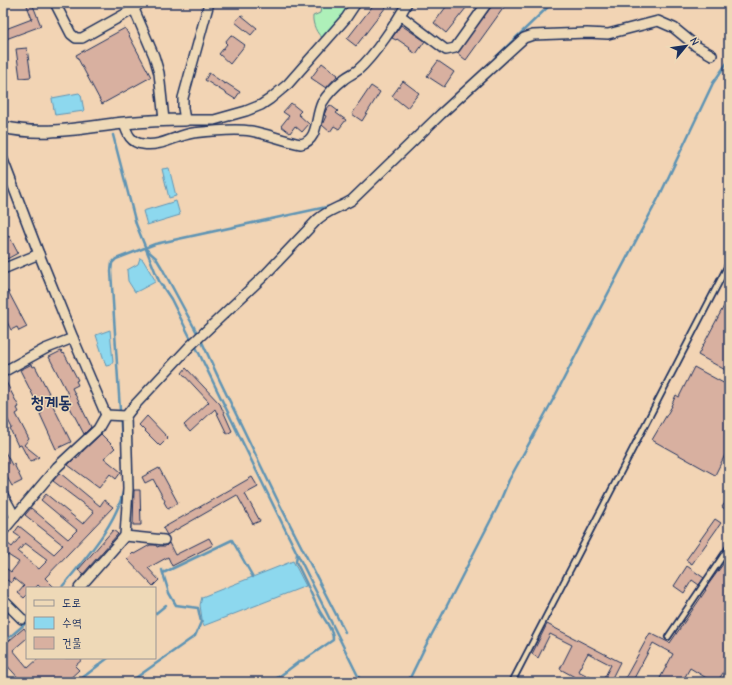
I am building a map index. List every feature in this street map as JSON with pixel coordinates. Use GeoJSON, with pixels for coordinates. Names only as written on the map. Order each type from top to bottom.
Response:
{"type":"FeatureCollection","features":[{"type":"Feature","properties":{"kind":"street"},"geometry":{"type":"LineString","coordinates":[[54,3],[71,34],[76,38],[82,38],[137,6],[159,73],[164,120]]}},
{"type":"Feature","properties":{"kind":"street"},"geometry":{"type":"LineString","coordinates":[[185,120],[183,98],[209,3]]}},
{"type":"Feature","properties":{"kind":"street"},"geometry":{"type":"LineString","coordinates":[[3,127],[18,130],[78,130],[124,123],[164,120],[214,120],[246,111],[261,105],[288,84],[346,18],[356,3]]}},
{"type":"Feature","properties":{"kind":"street"},"geometry":{"type":"LineString","coordinates":[[124,123],[127,134],[132,140],[137,143],[144,144],[161,144],[192,134],[235,131],[249,131],[301,144],[308,142],[312,138],[322,104],[329,94],[343,80],[358,70],[370,57],[401,16],[407,3]]}},
{"type":"Feature","properties":{"kind":"street"},"geometry":{"type":"LineString","coordinates":[[401,16],[446,50],[455,48],[487,3]]}},
{"type":"Feature","properties":{"kind":"street"},"geometry":{"type":"LineString","coordinates":[[106,415],[122,416],[133,407],[200,335],[264,276],[317,220],[326,212],[343,206],[352,200],[441,114],[524,38],[533,35],[587,33],[608,34],[658,21],[674,28],[696,46],[712,55]]}},
{"type":"Feature","properties":{"kind":"street"},"geometry":{"type":"LineString","coordinates":[[3,160],[39,254],[106,415]]}},
{"type":"Feature","properties":{"kind":"street"},"geometry":{"type":"LineString","coordinates":[[3,189],[12,185]]}},
{"type":"Feature","properties":{"kind":"street"},"geometry":{"type":"LineString","coordinates":[[3,269],[39,254]]}},
{"type":"Feature","properties":{"kind":"street"},"geometry":{"type":"LineString","coordinates":[[3,372],[45,349],[73,338]]}},
{"type":"Feature","properties":{"kind":"street"},"geometry":{"type":"LineString","coordinates":[[3,530],[57,467],[98,429],[106,415]]}},
{"type":"Feature","properties":{"kind":"street"},"geometry":{"type":"LineString","coordinates":[[80,587],[126,536],[128,489],[122,416]]}},
{"type":"Feature","properties":{"kind":"street"},"geometry":{"type":"LineString","coordinates":[[3,495],[15,517]]}},
{"type":"Feature","properties":{"kind":"street"},"geometry":{"type":"LineString","coordinates":[[126,536],[164,540]]}},
{"type":"Feature","properties":{"kind":"street"},"geometry":{"type":"LineString","coordinates":[[3,600],[22,619]]}},
{"type":"Feature","properties":{"kind":"lane"},"geometry":{"type":"LineString","coordinates":[[512,682],[729,263]]}},
{"type":"Feature","properties":{"kind":"lane"},"geometry":{"type":"LineString","coordinates":[[668,637],[729,547]]}},
{"type":"Feature","properties":{"kind":"green space"},"geometry":{"type":"Polygon","coordinates":[[[320,3],[349,3],[345,14],[323,38],[317,32],[313,19],[313,16],[320,13],[320,3]]]}},
{"type":"Feature","properties":{"kind":"water"},"geometry":{"type":"Polygon","coordinates":[[[79,93],[81,95],[84,111],[55,115],[52,98],[79,93]]]}},
{"type":"Feature","properties":{"kind":"water"},"geometry":{"type":"Polygon","coordinates":[[[169,168],[176,196],[169,198],[162,169],[169,168]]]}},
{"type":"Feature","properties":{"kind":"water"},"geometry":{"type":"Polygon","coordinates":[[[176,201],[180,215],[147,225],[143,211],[176,201]]]}},
{"type":"Feature","properties":{"kind":"water"},"geometry":{"type":"Polygon","coordinates":[[[140,258],[143,260],[155,282],[135,292],[128,281],[127,270],[138,264],[140,258]]]}},
{"type":"Feature","properties":{"kind":"water"},"geometry":{"type":"Polygon","coordinates":[[[110,330],[113,362],[111,365],[106,366],[96,335],[110,330]]]}},
{"type":"Feature","properties":{"kind":"water"},"geometry":{"type":"Polygon","coordinates":[[[293,561],[306,586],[203,626],[200,605],[202,597],[293,561]]]}},
{"type":"Feature","properties":{"kind":"building"},"geometry":{"type":"Polygon","coordinates":[[[26,3],[32,3],[41,26],[6,39],[3,30],[32,19],[26,3]]]}},
{"type":"Feature","properties":{"kind":"building"},"geometry":{"type":"Polygon","coordinates":[[[375,3],[389,3],[356,46],[347,39],[375,3]]]}},
{"type":"Feature","properties":{"kind":"building"},"geometry":{"type":"Polygon","coordinates":[[[449,3],[470,3],[446,33],[434,23],[449,3]]]}},
{"type":"Feature","properties":{"kind":"building"},"geometry":{"type":"Polygon","coordinates":[[[494,3],[507,3],[466,60],[457,53],[494,3]]]}},
{"type":"Feature","properties":{"kind":"building"},"geometry":{"type":"Polygon","coordinates":[[[241,15],[257,28],[251,35],[235,22],[241,15]]]}},
{"type":"Feature","properties":{"kind":"building"},"geometry":{"type":"Polygon","coordinates":[[[401,25],[425,41],[416,54],[397,39],[392,38],[401,25]]]}},
{"type":"Feature","properties":{"kind":"building"},"geometry":{"type":"Polygon","coordinates":[[[125,28],[151,77],[102,104],[76,55],[125,28]]]}},
{"type":"Feature","properties":{"kind":"building"},"geometry":{"type":"Polygon","coordinates":[[[231,35],[245,45],[230,64],[219,54],[227,44],[225,42],[231,35]]]}},
{"type":"Feature","properties":{"kind":"building"},"geometry":{"type":"Polygon","coordinates":[[[27,48],[31,77],[20,78],[16,49],[27,48]]]}},
{"type":"Feature","properties":{"kind":"building"},"geometry":{"type":"Polygon","coordinates":[[[438,61],[454,72],[444,87],[427,76],[438,61]]]}},
{"type":"Feature","properties":{"kind":"building"},"geometry":{"type":"Polygon","coordinates":[[[322,63],[338,75],[326,88],[311,78],[322,63]]]}},
{"type":"Feature","properties":{"kind":"building"},"geometry":{"type":"Polygon","coordinates":[[[209,73],[240,92],[235,99],[205,80],[209,73]]]}},
{"type":"Feature","properties":{"kind":"building"},"geometry":{"type":"Polygon","coordinates":[[[403,81],[419,93],[407,108],[392,96],[403,81]]]}},
{"type":"Feature","properties":{"kind":"building"},"geometry":{"type":"Polygon","coordinates":[[[371,86],[380,92],[362,121],[352,114],[371,86]]]}},
{"type":"Feature","properties":{"kind":"building"},"geometry":{"type":"Polygon","coordinates":[[[291,103],[301,111],[298,114],[309,124],[302,132],[295,126],[290,133],[281,126],[289,116],[283,112],[291,103]]]}},
{"type":"Feature","properties":{"kind":"building"},"geometry":{"type":"Polygon","coordinates":[[[330,105],[338,111],[336,113],[346,120],[339,129],[334,126],[330,132],[322,125],[326,116],[324,115],[326,110],[330,105]]]}},
{"type":"Feature","properties":{"kind":"building"},"geometry":{"type":"Polygon","coordinates":[[[9,236],[18,253],[7,259],[3,251],[3,240],[9,236]]]}},
{"type":"Feature","properties":{"kind":"building"},"geometry":{"type":"Polygon","coordinates":[[[8,291],[27,327],[19,331],[17,327],[11,330],[3,314],[3,293],[8,291]]]}},
{"type":"Feature","properties":{"kind":"building"},"geometry":{"type":"Polygon","coordinates":[[[725,304],[729,306],[729,372],[698,355],[725,304]]]}},
{"type":"Feature","properties":{"kind":"building"},"geometry":{"type":"Polygon","coordinates":[[[61,351],[63,354],[64,353],[78,380],[76,381],[78,385],[72,388],[91,427],[84,434],[65,398],[69,396],[49,357],[61,351]]]}},
{"type":"Feature","properties":{"kind":"building"},"geometry":{"type":"Polygon","coordinates":[[[32,364],[33,367],[35,366],[49,393],[47,394],[71,442],[56,449],[40,414],[42,413],[20,370],[32,364]]]}},
{"type":"Feature","properties":{"kind":"building"},"geometry":{"type":"Polygon","coordinates":[[[694,367],[729,386],[729,447],[715,475],[652,440],[672,406],[676,395],[679,397],[694,367]]]}},
{"type":"Feature","properties":{"kind":"building"},"geometry":{"type":"Polygon","coordinates":[[[186,368],[220,404],[232,431],[227,434],[215,409],[190,432],[184,425],[209,402],[182,373],[186,368]]]}},
{"type":"Feature","properties":{"kind":"building"},"geometry":{"type":"Polygon","coordinates":[[[3,378],[19,407],[17,408],[19,412],[16,414],[29,439],[24,445],[39,457],[30,462],[21,445],[18,446],[10,429],[12,428],[3,410],[3,378]]]}},
{"type":"Feature","properties":{"kind":"building"},"geometry":{"type":"Polygon","coordinates":[[[147,416],[168,438],[160,446],[139,425],[147,416]]]}},
{"type":"Feature","properties":{"kind":"building"},"geometry":{"type":"Polygon","coordinates":[[[101,434],[115,448],[104,458],[121,472],[116,479],[110,474],[99,488],[68,465],[75,458],[77,459],[83,451],[101,434]]]}},
{"type":"Feature","properties":{"kind":"building"},"geometry":{"type":"Polygon","coordinates":[[[3,448],[12,465],[14,464],[22,481],[12,486],[3,470],[3,448]]]}},
{"type":"Feature","properties":{"kind":"building"},"geometry":{"type":"Polygon","coordinates":[[[159,468],[178,503],[168,509],[153,479],[145,483],[142,477],[159,468]]]}},
{"type":"Feature","properties":{"kind":"building"},"geometry":{"type":"Polygon","coordinates":[[[60,473],[100,506],[104,500],[113,507],[45,578],[54,587],[40,587],[38,585],[36,587],[26,587],[26,596],[24,598],[18,593],[24,586],[14,578],[11,583],[3,577],[3,566],[11,572],[19,562],[8,555],[3,562],[3,540],[12,547],[20,537],[14,533],[19,526],[54,554],[63,545],[25,515],[31,508],[68,539],[77,530],[41,500],[46,494],[83,524],[94,512],[53,481],[60,473]],[[25,543],[18,552],[39,569],[48,560],[25,543]]]}},
{"type":"Feature","properties":{"kind":"building"},"geometry":{"type":"Polygon","coordinates":[[[252,477],[258,487],[245,494],[260,521],[253,524],[237,495],[167,535],[163,528],[252,477]]]}},
{"type":"Feature","properties":{"kind":"building"},"geometry":{"type":"Polygon","coordinates":[[[134,490],[140,490],[141,525],[133,525],[134,490]]]}},
{"type":"Feature","properties":{"kind":"building"},"geometry":{"type":"Polygon","coordinates":[[[729,497],[729,512],[722,507],[729,497]]]}},
{"type":"Feature","properties":{"kind":"building"},"geometry":{"type":"Polygon","coordinates":[[[715,519],[721,523],[692,564],[686,560],[715,519]]]}},
{"type":"Feature","properties":{"kind":"building"},"geometry":{"type":"Polygon","coordinates":[[[113,530],[118,534],[83,574],[78,570],[113,530]]]}},
{"type":"Feature","properties":{"kind":"building"},"geometry":{"type":"Polygon","coordinates":[[[209,538],[213,545],[172,566],[168,557],[148,568],[159,580],[153,586],[127,559],[133,553],[134,554],[150,545],[156,545],[157,547],[166,546],[169,543],[175,555],[209,538]]]}},
{"type":"Feature","properties":{"kind":"building"},"geometry":{"type":"Polygon","coordinates":[[[729,556],[729,664],[717,682],[713,682],[690,668],[682,682],[658,682],[673,654],[653,643],[632,682],[623,682],[650,633],[670,643],[706,590],[705,589],[729,556]]]}},
{"type":"Feature","properties":{"kind":"building"},"geometry":{"type":"Polygon","coordinates":[[[687,566],[704,578],[699,585],[692,580],[684,593],[674,586],[687,566]]]}},
{"type":"Feature","properties":{"kind":"building"},"geometry":{"type":"Polygon","coordinates":[[[547,624],[620,662],[610,682],[602,682],[611,665],[588,653],[578,671],[600,682],[584,682],[560,669],[572,645],[550,634],[538,658],[532,654],[547,624]]]}},
{"type":"Feature","properties":{"kind":"building"},"geometry":{"type":"Polygon","coordinates":[[[24,628],[26,631],[26,639],[13,650],[28,668],[38,659],[83,659],[75,666],[79,670],[66,682],[22,682],[3,661],[3,646],[24,628]]]}},
{"type":"Feature","properties":{"kind":"waterway"},"geometry":{"type":"LineString","coordinates":[[494,59],[552,3]]}},
{"type":"Feature","properties":{"kind":"waterway"},"geometry":{"type":"LineString","coordinates":[[408,682],[498,506],[509,480],[555,396],[659,197],[713,83],[729,60]]}},
{"type":"Feature","properties":{"kind":"waterway"},"geometry":{"type":"LineString","coordinates":[[113,135],[136,224],[159,281],[171,299],[192,341]]}},
{"type":"Feature","properties":{"kind":"waterway"},"geometry":{"type":"LineString","coordinates":[[123,457],[111,271],[112,263],[116,259],[155,244],[331,206]]}},
{"type":"Feature","properties":{"kind":"waterway"},"geometry":{"type":"LineString","coordinates":[[147,250],[156,258],[162,268],[202,342],[277,499],[345,632]]}},
{"type":"Feature","properties":{"kind":"waterway"},"geometry":{"type":"LineString","coordinates":[[195,345],[361,682]]}},
{"type":"Feature","properties":{"kind":"waterway"},"geometry":{"type":"LineString","coordinates":[[62,587],[108,527],[121,500],[124,487]]}},
{"type":"Feature","properties":{"kind":"waterway"},"geometry":{"type":"LineString","coordinates":[[163,573],[232,540],[253,577]]}},
{"type":"Feature","properties":{"kind":"waterway"},"geometry":{"type":"LineString","coordinates":[[272,682],[300,661],[304,660],[333,640],[332,632],[319,610],[296,562],[297,554]]}},
{"type":"Feature","properties":{"kind":"waterway"},"geometry":{"type":"LineString","coordinates":[[130,682],[195,636],[201,622],[198,608],[176,605],[169,593],[162,570]]}},
{"type":"Feature","properties":{"kind":"waterway"},"geometry":{"type":"LineString","coordinates":[[156,613],[166,605]]}},
{"type":"Feature","properties":{"kind":"waterway"},"geometry":{"type":"LineString","coordinates":[[3,643],[26,623]]}},
{"type":"Feature","properties":{"kind":"waterway"},"geometry":{"type":"LineString","coordinates":[[77,682],[107,659]]}},
{"type":"Feature","properties":{"kind":"district","name":"청계동"},"geometry":{"type":"Point","coordinates":[51,402]}}]}
